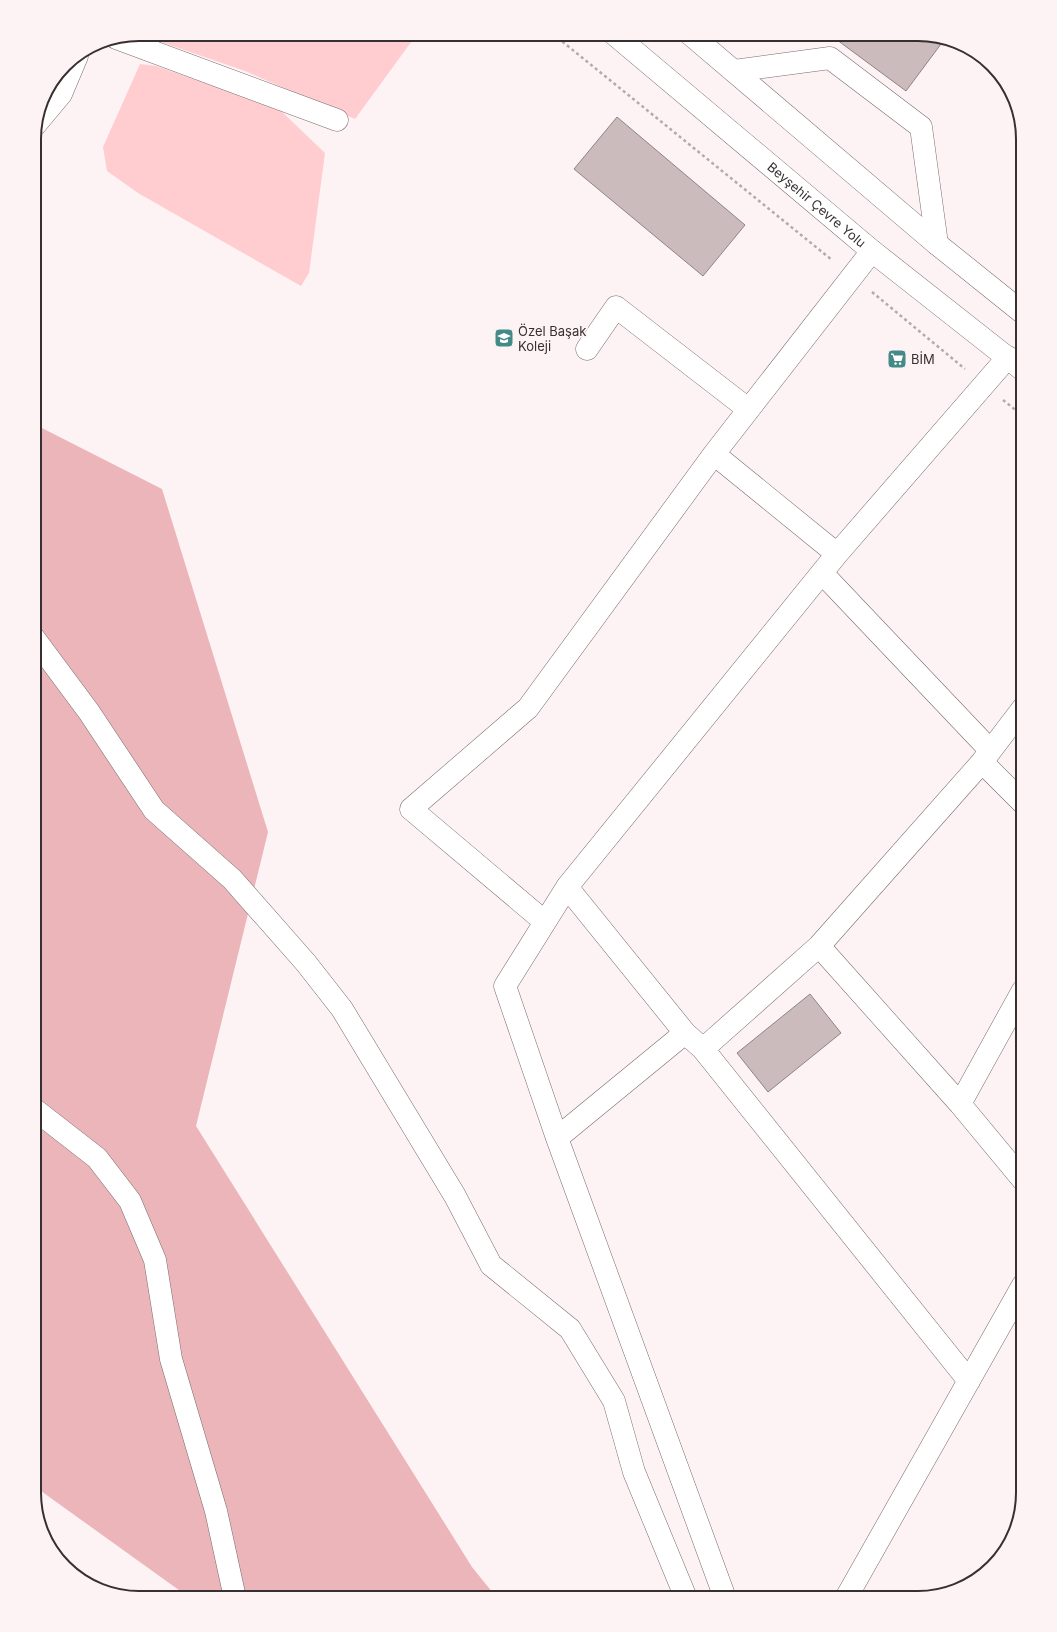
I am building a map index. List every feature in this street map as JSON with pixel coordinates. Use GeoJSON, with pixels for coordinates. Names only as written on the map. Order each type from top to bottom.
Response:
{"type":"FeatureCollection","features":[{"type":"Feature","properties":{"kind":"main road","name":"Beyşehir Çevre Yolu"},"geometry":{"type":"LineString","coordinates":[[622,41],[872,251],[1016,363]]}},
{"type":"Feature","properties":{"kind":"main road"},"geometry":{"type":"LineString","coordinates":[[698,41],[937,244],[1016,307]]}},
{"type":"Feature","properties":{"kind":"main road"},"geometry":{"type":"LineString","coordinates":[[127,42],[337,120]]}},
{"type":"Feature","properties":{"kind":"main road"},"geometry":{"type":"LineString","coordinates":[[734,71],[830,58],[921,126],[937,244]]}},
{"type":"Feature","properties":{"kind":"main road"},"geometry":{"type":"LineString","coordinates":[[44,115],[61,94],[73,66]]}},
{"type":"Feature","properties":{"kind":"main road"},"geometry":{"type":"LineString","coordinates":[[545,922],[411,809],[528,708],[714,454],[872,251]]}},
{"type":"Feature","properties":{"kind":"main road"},"geometry":{"type":"LineString","coordinates":[[587,349],[616,307],[748,409]]}},
{"type":"Feature","properties":{"kind":"main road"},"geometry":{"type":"LineString","coordinates":[[722,1591],[557,1138],[505,986],[567,887],[837,554],[985,385],[1016,363]]}},
{"type":"Feature","properties":{"kind":"main road"},"geometry":{"type":"LineString","coordinates":[[714,454],[837,554]]}},
{"type":"Feature","properties":{"kind":"main road"},"geometry":{"type":"LineString","coordinates":[[822,573],[986,756],[1016,794]]}},
{"type":"Feature","properties":{"kind":"main road"},"geometry":{"type":"LineString","coordinates":[[41,647],[89,712],[154,810],[232,879],[306,963],[342,1009],[455,1196],[491,1265],[570,1329],[614,1402],[634,1472],[683,1591]]}},
{"type":"Feature","properties":{"kind":"main road"},"geometry":{"type":"LineString","coordinates":[[703,1049],[819,946],[986,756],[1016,717]]}},
{"type":"Feature","properties":{"kind":"main road"},"geometry":{"type":"LineString","coordinates":[[567,887],[685,1033],[703,1049],[969,1382]]}},
{"type":"Feature","properties":{"kind":"main road"},"geometry":{"type":"LineString","coordinates":[[819,946],[960,1104],[1016,1172]]}},
{"type":"Feature","properties":{"kind":"main road"},"geometry":{"type":"LineString","coordinates":[[960,1104],[1016,1003]]}},
{"type":"Feature","properties":{"kind":"main road"},"geometry":{"type":"LineString","coordinates":[[557,1138],[685,1033]]}},
{"type":"Feature","properties":{"kind":"main road"},"geometry":{"type":"LineString","coordinates":[[41,1114],[97,1158],[130,1201],[155,1260],[171,1359],[216,1511],[233,1591]]}},
{"type":"Feature","properties":{"kind":"main road"},"geometry":{"type":"LineString","coordinates":[[850,1591],[1016,1298]]}},
{"type":"Feature","properties":{"kind":"path"},"geometry":{"type":"LineString","coordinates":[[562,41],[1016,410]]}},
{"type":"Feature","properties":{"kind":"shaded area"},"geometry":{"type":"Polygon","coordinates":[[[158,41],[412,41],[355,119],[245,71],[158,41]]]}},
{"type":"Feature","properties":{"kind":"shaded area"},"geometry":{"type":"Polygon","coordinates":[[[140,64],[156,66],[279,109],[325,153],[309,273],[301,286],[138,193],[107,171],[103,147],[140,64]]]}},
{"type":"Feature","properties":{"kind":"shaded area"},"geometry":{"type":"Polygon","coordinates":[[[41,428],[162,489],[268,832],[196,1126],[472,1567],[491,1591],[180,1591],[41,1491],[41,428]]]}},
{"type":"Feature","properties":{"kind":"building"},"geometry":{"type":"Polygon","coordinates":[[[838,41],[925,41],[941,44],[906,91],[838,41]]]}},
{"type":"Feature","properties":{"kind":"building"},"geometry":{"type":"Polygon","coordinates":[[[617,117],[745,225],[703,276],[574,169],[617,117]]]}},
{"type":"Feature","properties":{"kind":"building"},"geometry":{"type":"Polygon","coordinates":[[[810,994],[841,1033],[768,1092],[737,1053],[810,994]]]}},
{"type":"Feature","properties":{"kind":"place","name":"Özel Başak Koleji"},"geometry":{"type":"Point","coordinates":[504,338]}},
{"type":"Feature","properties":{"kind":"place","name":"BİM"},"geometry":{"type":"Point","coordinates":[897,359]}}]}
